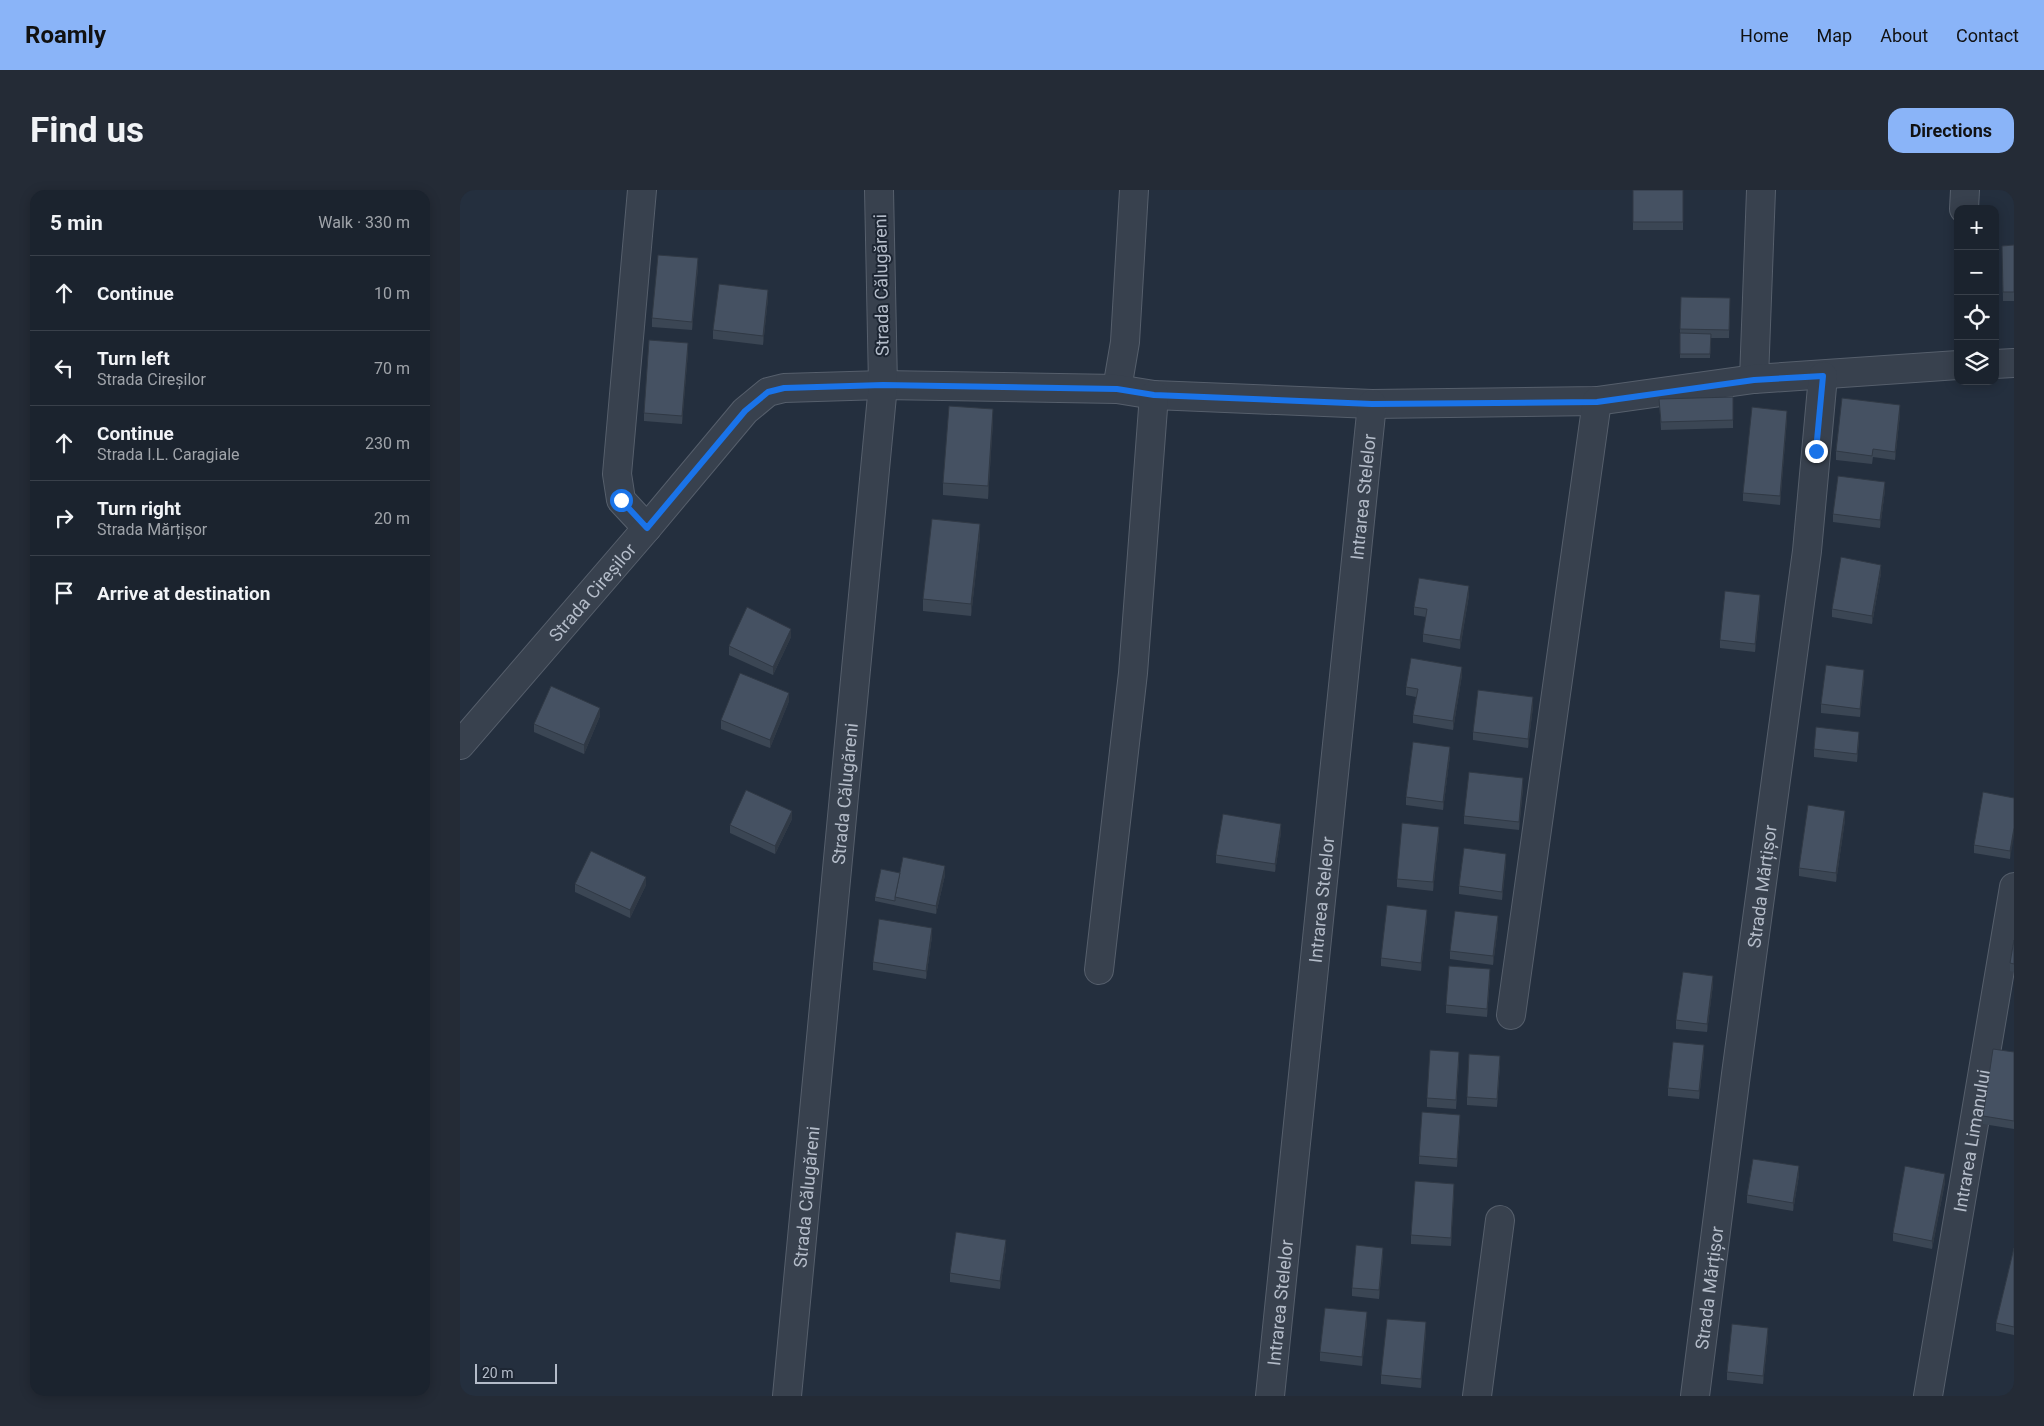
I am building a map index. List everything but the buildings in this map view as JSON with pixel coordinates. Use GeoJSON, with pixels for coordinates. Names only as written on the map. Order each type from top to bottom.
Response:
{"type":"FeatureCollection","features":[{"type":"Feature","properties":{"kind":"street"},"geometry":{"type":"LineString","coordinates":[[642,190],[617,474],[621,500],[647,528]]}},
{"type":"Feature","properties":{"kind":"street","name":"Strada Călugăreni"},"geometry":{"type":"LineString","coordinates":[[787,1396],[883,385],[879,190]]}},
{"type":"Feature","properties":{"kind":"street"},"geometry":{"type":"LineString","coordinates":[[1117,389],[1125,342],[1134,190]]}},
{"type":"Feature","properties":{"kind":"street"},"geometry":{"type":"LineString","coordinates":[[1754,380],[1760,190]]}},
{"type":"Feature","properties":{"kind":"street"},"geometry":{"type":"LineString","coordinates":[[1964,190],[1964,205]]}},
{"type":"Feature","properties":{"kind":"street"},"geometry":{"type":"LineString","coordinates":[[1999,364],[2014,364]]}},
{"type":"Feature","properties":{"kind":"street","name":"Strada Cireșilor"},"geometry":{"type":"LineString","coordinates":[[460,745],[745,411],[768,392],[784,388],[883,385],[1117,389],[1154,395],[1372,404],[1597,402],[1754,380],[1954,366]]}},
{"type":"Feature","properties":{"kind":"street","name":"Strada Mărțișor"},"geometry":{"type":"LineString","coordinates":[[1695,1396],[1736,1074],[1807,551],[1823,376]]}},
{"type":"Feature","properties":{"kind":"street"},"geometry":{"type":"LineString","coordinates":[[1099,970],[1133,673],[1154,395]]}},
{"type":"Feature","properties":{"kind":"street"},"geometry":{"type":"LineString","coordinates":[[1511,1015],[1597,402]]}},
{"type":"Feature","properties":{"kind":"street","name":"Intrarea Stelelor"},"geometry":{"type":"LineString","coordinates":[[1270,1396],[1372,404]]}},
{"type":"Feature","properties":{"kind":"street","name":"Intrarea Limanului"},"geometry":{"type":"LineString","coordinates":[[1928,1396],[2014,886]]}},
{"type":"Feature","properties":{"kind":"street"},"geometry":{"type":"LineString","coordinates":[[1477,1396],[1500,1220]]}},
{"type":"Feature","properties":{"kind":"route"},"geometry":{"type":"LineString","coordinates":[[621,500],[647,528],[745,411],[768,392],[784,388],[883,385],[1117,389],[1154,395],[1372,404],[1597,402],[1754,380],[1823,376],[1816,451]]}}]}
